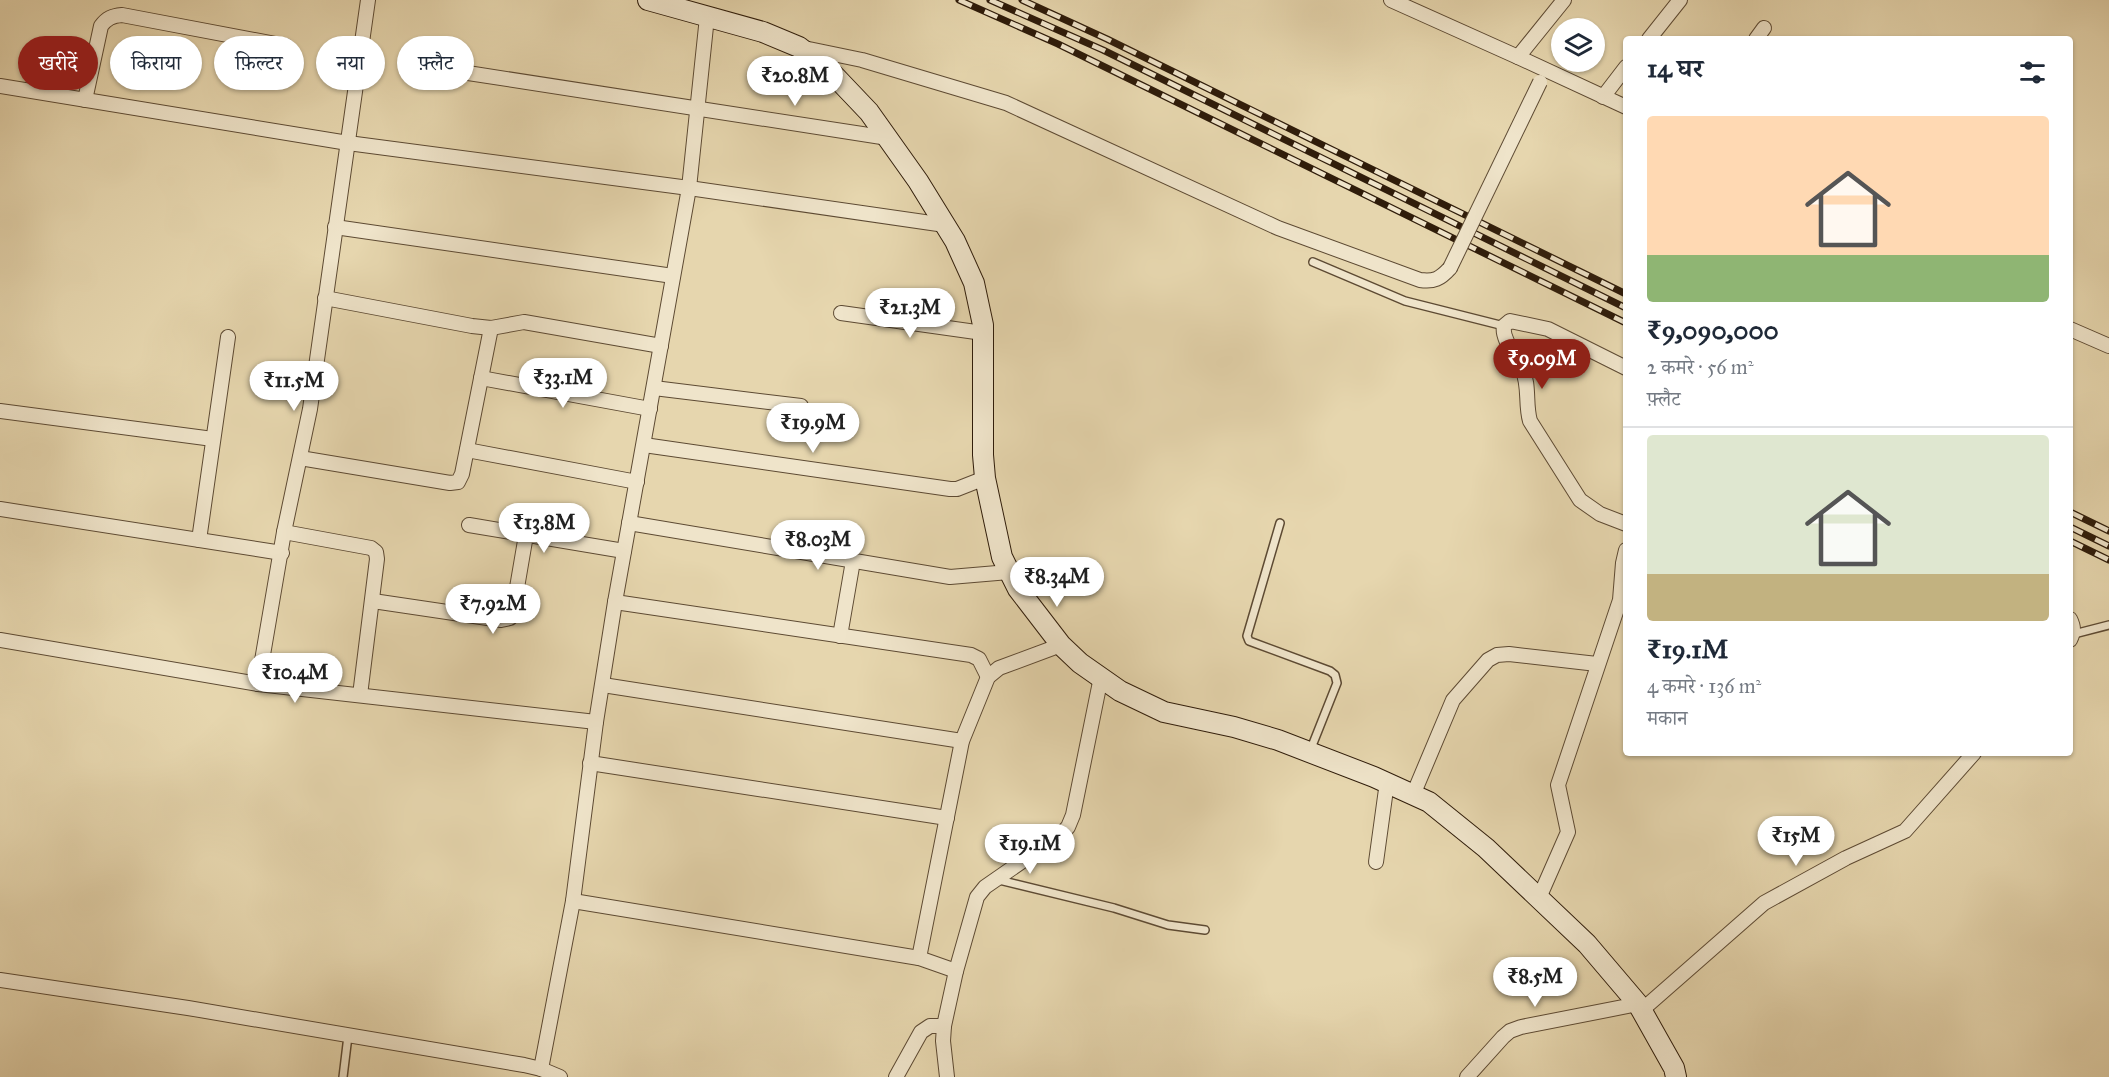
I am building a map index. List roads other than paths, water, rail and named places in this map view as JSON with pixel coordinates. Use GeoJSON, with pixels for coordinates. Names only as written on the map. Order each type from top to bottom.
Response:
{"type":"FeatureCollection","features":[{"type":"Feature","properties":{"kind":"main road"},"geometry":{"type":"LineString","coordinates":[[648,0],[763,32],[799,47],[830,71],[869,112],[945,225],[974,283],[983,325],[983,455],[985,478],[1002,557],[1018,589],[1061,645],[1080,663],[1120,691],[1164,712],[1234,726],[1387,782],[1429,802],[1486,848],[1587,944],[1640,1007],[1674,1068],[1676,1077]]}},
{"type":"Feature","properties":{"kind":"street"},"geometry":{"type":"LineString","coordinates":[[258,684],[284,532],[310,409],[368,0]]}},
{"type":"Feature","properties":{"kind":"street"},"geometry":{"type":"LineString","coordinates":[[1518,57],[1564,0]]}},
{"type":"Feature","properties":{"kind":"street"},"geometry":{"type":"LineString","coordinates":[[1651,36],[1680,0]]}},
{"type":"Feature","properties":{"kind":"street"},"geometry":{"type":"LineString","coordinates":[[1395,1],[1518,57],[1543,76],[1603,96],[1623,106]]}},
{"type":"Feature","properties":{"kind":"street"},"geometry":{"type":"LineString","coordinates":[[85,100],[101,26],[106,19],[122,15],[233,36]]}},
{"type":"Feature","properties":{"kind":"street"},"geometry":{"type":"LineString","coordinates":[[540,1068],[573,901],[590,763],[615,602],[689,188],[707,18]]}},
{"type":"Feature","properties":{"kind":"street"},"geometry":{"type":"LineString","coordinates":[[799,47],[862,60],[1015,106],[1269,224],[1420,280],[1432,282],[1442,277],[1450,268],[1543,76]]}},
{"type":"Feature","properties":{"kind":"street"},"geometry":{"type":"LineString","coordinates":[[1603,96],[1623,72]]}},
{"type":"Feature","properties":{"kind":"street"},"geometry":{"type":"LineString","coordinates":[[474,74],[888,138]]}},
{"type":"Feature","properties":{"kind":"street"},"geometry":{"type":"LineString","coordinates":[[0,86],[348,142],[945,225]]}},
{"type":"Feature","properties":{"kind":"street"},"geometry":{"type":"LineString","coordinates":[[335,227],[673,276]]}},
{"type":"Feature","properties":{"kind":"street"},"geometry":{"type":"LineString","coordinates":[[325,298],[491,328],[524,322],[661,346]]}},
{"type":"Feature","properties":{"kind":"street"},"geometry":{"type":"LineString","coordinates":[[841,313],[983,333]]}},
{"type":"Feature","properties":{"kind":"street"},"geometry":{"type":"LineString","coordinates":[[1623,366],[1548,329],[1516,321],[1510,321],[1504,326],[1504,335],[1524,372],[1530,421],[1580,500],[1600,514],[1623,523]]}},
{"type":"Feature","properties":{"kind":"street"},"geometry":{"type":"LineString","coordinates":[[300,458],[450,483],[458,482],[462,474],[491,328]]}},
{"type":"Feature","properties":{"kind":"street"},"geometry":{"type":"LineString","coordinates":[[2073,330],[2109,346]]}},
{"type":"Feature","properties":{"kind":"street"},"geometry":{"type":"LineString","coordinates":[[199,540],[228,337]]}},
{"type":"Feature","properties":{"kind":"street"},"geometry":{"type":"LineString","coordinates":[[481,378],[650,409]]}},
{"type":"Feature","properties":{"kind":"street"},"geometry":{"type":"LineString","coordinates":[[654,388],[801,406]]}},
{"type":"Feature","properties":{"kind":"street"},"geometry":{"type":"LineString","coordinates":[[0,411],[213,439]]}},
{"type":"Feature","properties":{"kind":"street"},"geometry":{"type":"LineString","coordinates":[[644,445],[950,489],[957,489],[985,478]]}},
{"type":"Feature","properties":{"kind":"street"},"geometry":{"type":"LineString","coordinates":[[467,450],[637,482]]}},
{"type":"Feature","properties":{"kind":"street"},"geometry":{"type":"LineString","coordinates":[[0,509],[282,553]]}},
{"type":"Feature","properties":{"kind":"street"},"geometry":{"type":"LineString","coordinates":[[629,523],[950,577],[1010,572]]}},
{"type":"Feature","properties":{"kind":"street"},"geometry":{"type":"LineString","coordinates":[[469,525],[624,551]]}},
{"type":"Feature","properties":{"kind":"street"},"geometry":{"type":"LineString","coordinates":[[284,532],[371,548],[376,552],[373,601],[360,695]]}},
{"type":"Feature","properties":{"kind":"street"},"geometry":{"type":"LineString","coordinates":[[373,601],[501,620],[510,618],[526,535]]}},
{"type":"Feature","properties":{"kind":"street"},"geometry":{"type":"LineString","coordinates":[[840,636],[853,561]]}},
{"type":"Feature","properties":{"kind":"street"},"geometry":{"type":"LineString","coordinates":[[1539,898],[1568,832],[1558,785],[1623,591]]}},
{"type":"Feature","properties":{"kind":"street"},"geometry":{"type":"LineString","coordinates":[[615,602],[971,656],[979,659],[988,677]]}},
{"type":"Feature","properties":{"kind":"street"},"geometry":{"type":"LineString","coordinates":[[0,640],[258,684],[596,722]]}},
{"type":"Feature","properties":{"kind":"street"},"geometry":{"type":"LineString","coordinates":[[919,958],[962,741],[988,677],[999,668],[1061,645]]}},
{"type":"Feature","properties":{"kind":"street"},"geometry":{"type":"LineString","coordinates":[[1413,795],[1453,700],[1488,660],[1509,654],[1598,664]]}},
{"type":"Feature","properties":{"kind":"street"},"geometry":{"type":"LineString","coordinates":[[947,1077],[943,1041],[944,1026],[956,971],[977,897],[985,887],[1068,827],[1101,677]]}},
{"type":"Feature","properties":{"kind":"street"},"geometry":{"type":"LineString","coordinates":[[603,685],[962,741]]}},
{"type":"Feature","properties":{"kind":"street"},"geometry":{"type":"LineString","coordinates":[[1467,1077],[1510,1031],[1521,1027],[1640,1007],[1764,903],[1846,858],[1905,831],[1971,756]]}},
{"type":"Feature","properties":{"kind":"street"},"geometry":{"type":"LineString","coordinates":[[590,763],[947,818]]}},
{"type":"Feature","properties":{"kind":"street"},"geometry":{"type":"LineString","coordinates":[[1376,862],[1387,782]]}},
{"type":"Feature","properties":{"kind":"street"},"geometry":{"type":"LineString","coordinates":[[573,901],[919,958],[956,971]]}},
{"type":"Feature","properties":{"kind":"street"},"geometry":{"type":"LineString","coordinates":[[0,980],[188,1008],[540,1068],[560,1077]]}},
{"type":"Feature","properties":{"kind":"street"},"geometry":{"type":"LineString","coordinates":[[896,1077],[921,1032],[930,1026],[944,1026]]}},
{"type":"Feature","properties":{"kind":"lane"},"geometry":{"type":"LineString","coordinates":[[1313,262],[1405,301],[1504,326]]}},
{"type":"Feature","properties":{"kind":"lane"},"geometry":{"type":"LineString","coordinates":[[1280,523],[1247,636],[1249,641],[1330,671],[1335,675],[1337,683],[1309,752]]}},
{"type":"Feature","properties":{"kind":"lane"},"geometry":{"type":"LineString","coordinates":[[2073,637],[2109,625]]}},
{"type":"Feature","properties":{"kind":"lane"},"geometry":{"type":"LineString","coordinates":[[996,879],[1114,908],[1168,925],[1205,930]]}},
{"type":"Feature","properties":{"kind":"lane"},"geometry":{"type":"LineString","coordinates":[[343,1077],[348,1036]]}},
{"type":"Feature","properties":{"kind":"railway"},"geometry":{"type":"LineString","coordinates":[[959,0],[1058,44],[1623,322]]}},
{"type":"Feature","properties":{"kind":"railway"},"geometry":{"type":"LineString","coordinates":[[990,0],[1103,50],[1623,307]]}},
{"type":"Feature","properties":{"kind":"railway"},"geometry":{"type":"LineString","coordinates":[[1022,0],[1107,39],[1623,293]]}},
{"type":"Feature","properties":{"kind":"railway"},"geometry":{"type":"LineString","coordinates":[[2073,513],[2109,531]]}},
{"type":"Feature","properties":{"kind":"railway"},"geometry":{"type":"LineString","coordinates":[[2073,528],[2109,546]]}},
{"type":"Feature","properties":{"kind":"railway"},"geometry":{"type":"LineString","coordinates":[[2073,542],[2109,560]]}}]}
